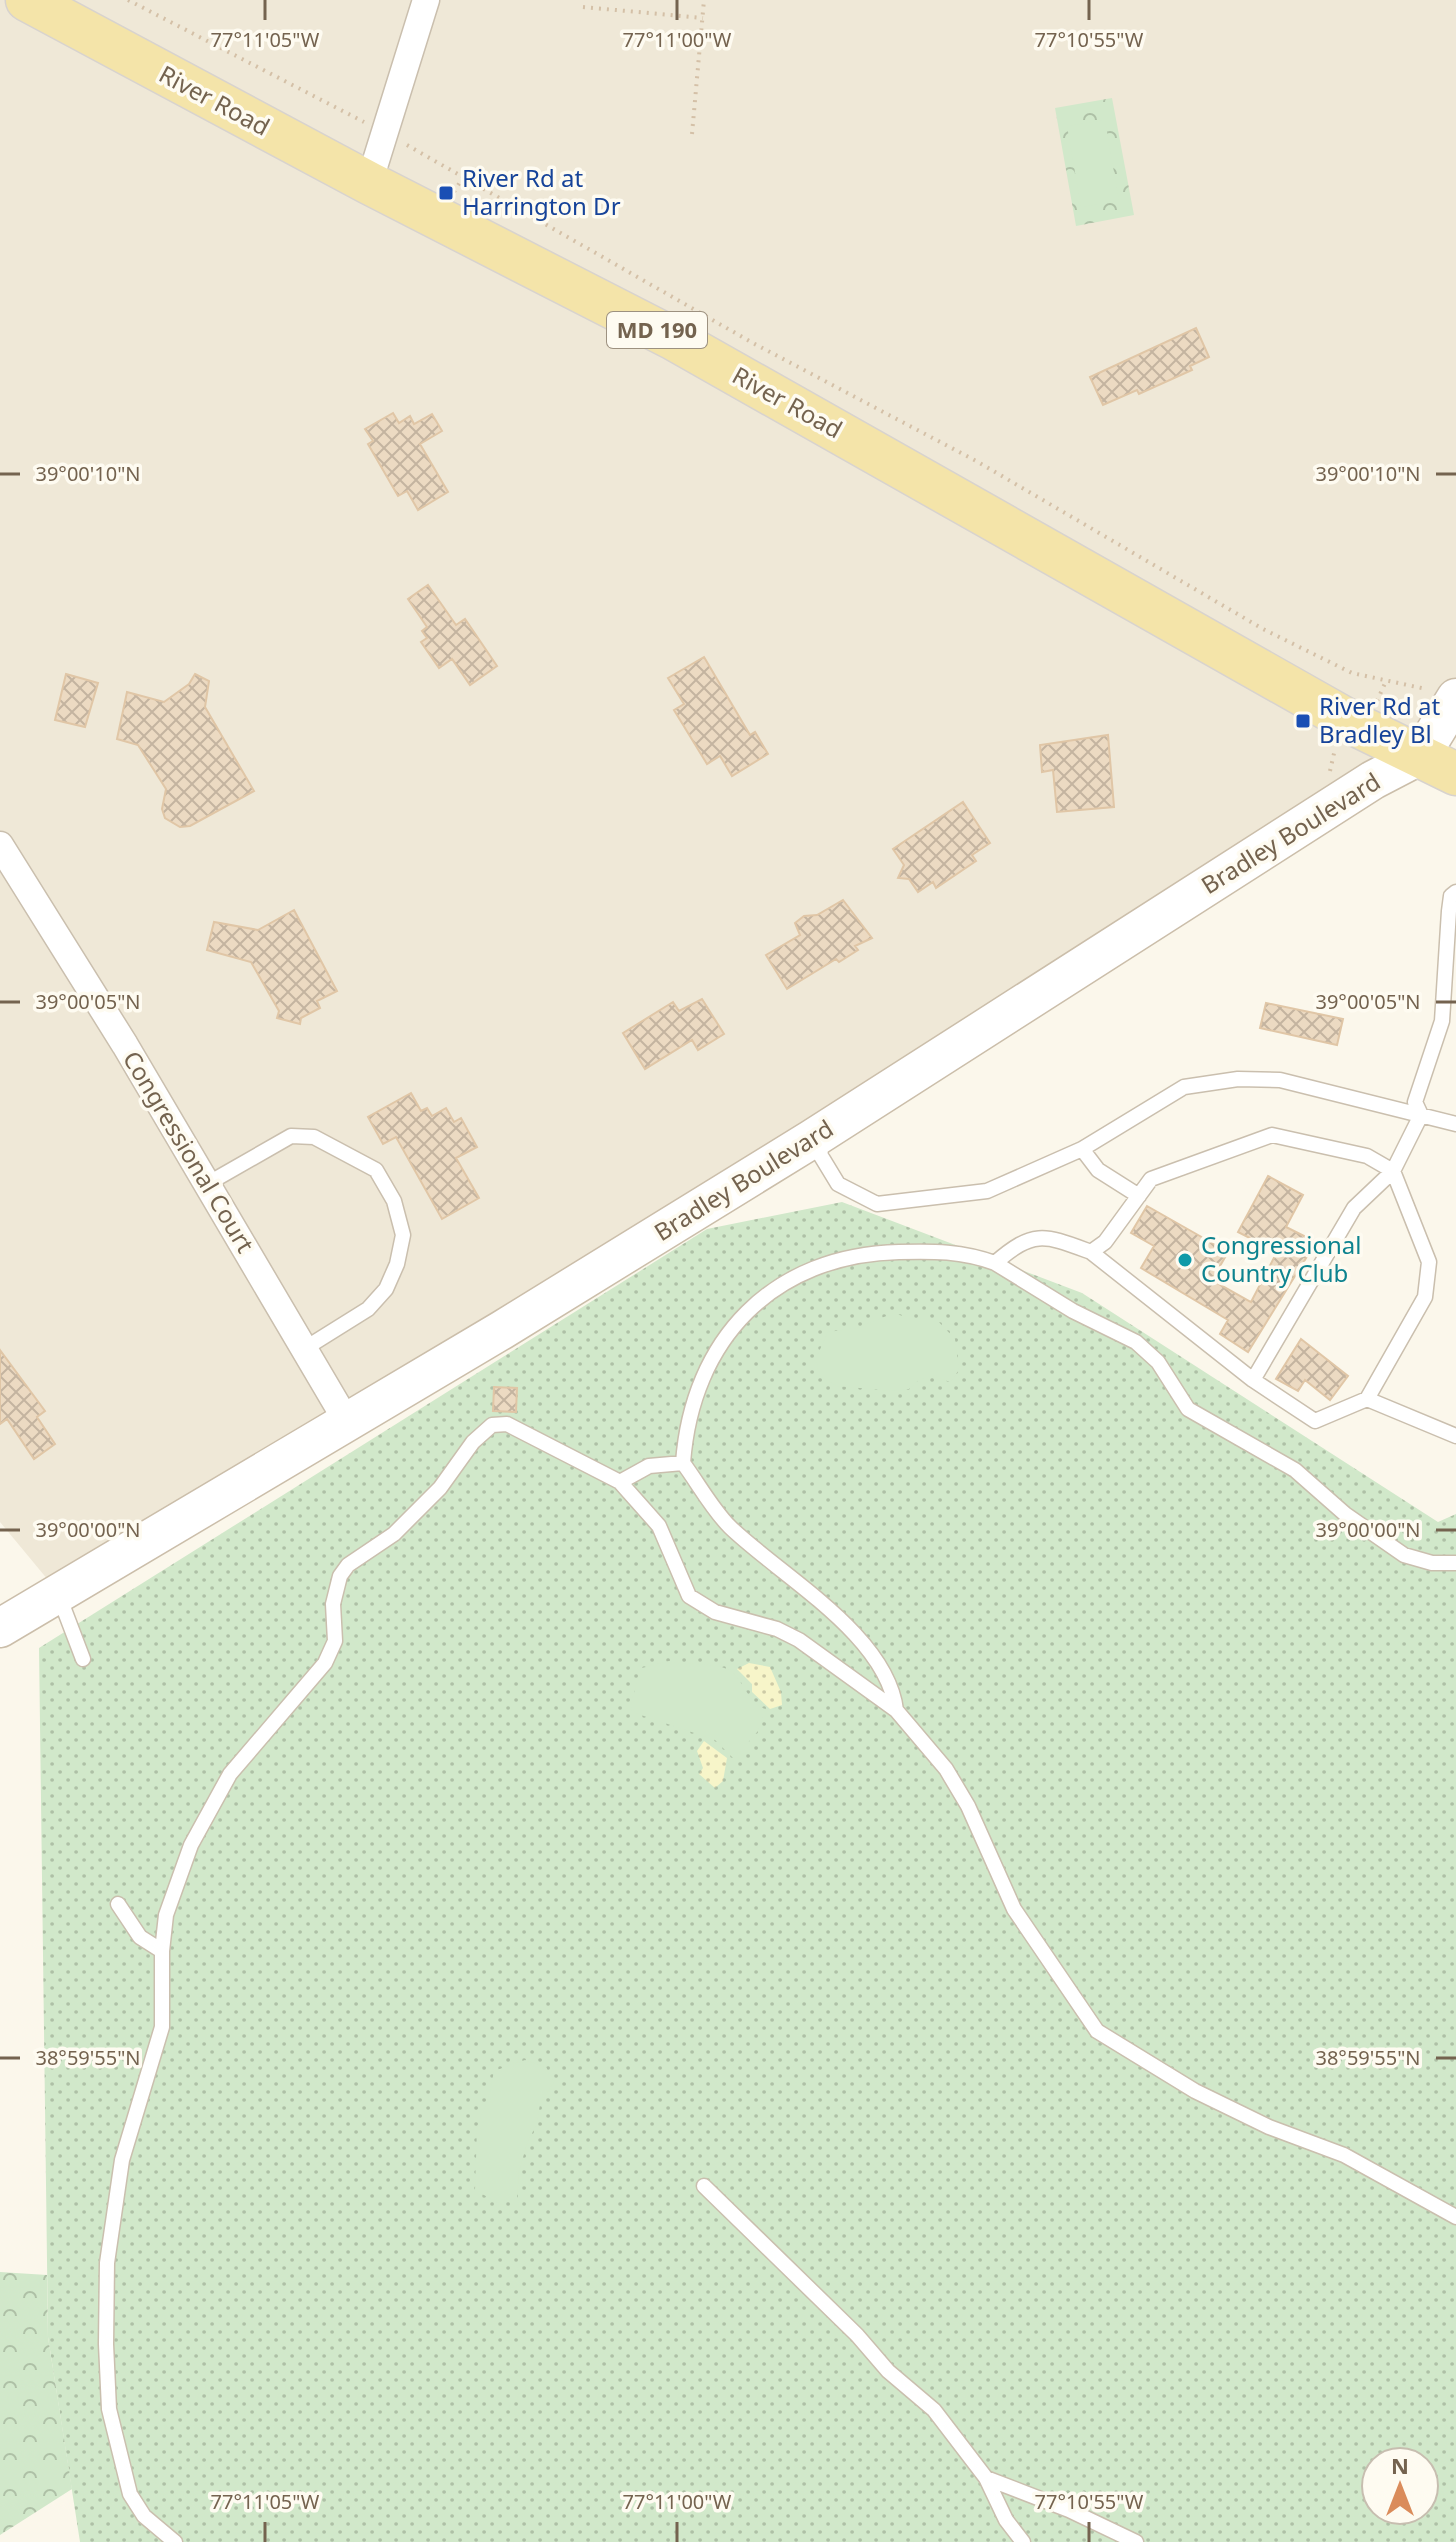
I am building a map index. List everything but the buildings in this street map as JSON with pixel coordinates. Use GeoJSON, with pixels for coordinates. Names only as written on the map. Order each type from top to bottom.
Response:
{"type":"FeatureCollection","features":[{"type":"Feature","properties":{"kind":"main road","name":"River Road"},"geometry":{"type":"LineString","coordinates":[[27,0],[369,183],[672,338],[1358,726],[1438,765]]}},
{"type":"Feature","properties":{"kind":"main road"},"geometry":{"type":"LineString","coordinates":[[1438,765],[1456,699]]}},
{"type":"Feature","properties":{"kind":"main road","name":"Bradley Boulevard"},"geometry":{"type":"LineString","coordinates":[[0,1628],[502,1330],[818,1135],[1373,780],[1438,765]]}},
{"type":"Feature","properties":{"kind":"street"},"geometry":{"type":"LineString","coordinates":[[369,183],[426,0]]}},
{"type":"Feature","properties":{"kind":"street","name":"Congressional Court"},"geometry":{"type":"LineString","coordinates":[[0,845],[207,1184],[346,1420]]}},
{"type":"Feature","properties":{"kind":"lane"},"geometry":{"type":"LineString","coordinates":[[1421,1115],[1415,1102],[1442,1021],[1449,911],[1451,896],[1456,892]]}},
{"type":"Feature","properties":{"kind":"lane"},"geometry":{"type":"LineString","coordinates":[[818,1135],[821,1156],[838,1184],[877,1204],[987,1191],[1082,1149],[1184,1087],[1238,1079],[1280,1080],[1456,1124]]}},
{"type":"Feature","properties":{"kind":"lane"},"geometry":{"type":"LineString","coordinates":[[1253,1380],[1354,1208],[1393,1171],[1421,1115]]}},
{"type":"Feature","properties":{"kind":"lane"},"geometry":{"type":"LineString","coordinates":[[995,1263],[1032,1237],[1052,1237],[1091,1252],[1253,1380],[1315,1421],[1367,1399],[1425,1297],[1429,1262],[1393,1171],[1367,1156],[1272,1135],[1151,1179],[1105,1242],[1091,1252]]}},
{"type":"Feature","properties":{"kind":"lane"},"geometry":{"type":"LineString","coordinates":[[207,1184],[291,1136],[314,1137],[376,1170],[394,1201],[403,1235],[397,1264],[386,1289],[368,1309],[304,1349]]}},
{"type":"Feature","properties":{"kind":"lane"},"geometry":{"type":"LineString","coordinates":[[1082,1149],[1098,1170],[1139,1196]]}},
{"type":"Feature","properties":{"kind":"lane"},"geometry":{"type":"LineString","coordinates":[[896,1710],[894,1696],[876,1659],[847,1628],[728,1525],[683,1463],[686,1421],[700,1381],[742,1315],[780,1285],[825,1263],[874,1252],[939,1251],[969,1254],[995,1263],[1073,1311],[1136,1342],[1158,1362],[1188,1409],[1295,1470],[1345,1514],[1404,1555],[1432,1563],[1456,1563]]}},
{"type":"Feature","properties":{"kind":"lane"},"geometry":{"type":"LineString","coordinates":[[1367,1399],[1456,1436]]}},
{"type":"Feature","properties":{"kind":"lane"},"geometry":{"type":"LineString","coordinates":[[175,2542],[144,2516],[130,2494],[109,2409],[106,2344],[107,2263],[122,2160],[162,2027],[162,1951],[166,1915],[191,1845],[230,1774],[325,1663],[335,1641],[333,1604],[340,1576],[348,1565],[394,1534],[440,1488],[473,1442],[492,1425],[507,1424],[620,1482],[659,1526],[689,1596],[715,1612],[777,1629],[799,1640],[896,1710],[946,1769],[968,1806],[1014,1909],[1097,2031],[1195,2091],[1269,2127],[1344,2155],[1456,2217]]}},
{"type":"Feature","properties":{"kind":"lane"},"geometry":{"type":"LineString","coordinates":[[620,1482],[649,1466],[683,1463]]}},
{"type":"Feature","properties":{"kind":"lane"},"geometry":{"type":"LineString","coordinates":[[58,1592],[83,1659]]}},
{"type":"Feature","properties":{"kind":"lane"},"geometry":{"type":"LineString","coordinates":[[118,1904],[140,1937],[162,1951]]}},
{"type":"Feature","properties":{"kind":"lane"},"geometry":{"type":"LineString","coordinates":[[704,2186],[857,2335],[888,2371],[934,2410],[986,2478],[1006,2520],[1023,2542]]}},
{"type":"Feature","properties":{"kind":"lane"},"geometry":{"type":"LineString","coordinates":[[986,2478],[1069,2510],[1136,2542]]}},
{"type":"Feature","properties":{"kind":"path"},"geometry":{"type":"LineString","coordinates":[[128,0],[385,133],[751,342],[978,462],[1263,629],[1352,673],[1418,686],[1456,699]]}},
{"type":"Feature","properties":{"kind":"path"},"geometry":{"type":"LineString","coordinates":[[692,134],[704,0]]}},
{"type":"Feature","properties":{"kind":"path"},"geometry":{"type":"LineString","coordinates":[[583,7],[703,18]]}},
{"type":"Feature","properties":{"kind":"shaded area"},"geometry":{"type":"Polygon","coordinates":[[[0,0],[1456,0],[1456,698],[1421,755],[58,1592],[0,1522],[0,0]]]}},
{"type":"Feature","properties":{"kind":"green space"},"geometry":{"type":"Polygon","coordinates":[[[1112,98],[1134,215],[1076,226],[1055,108],[1112,98]]]}},
{"type":"Feature","properties":{"kind":"green space"},"geometry":{"type":"Polygon","coordinates":[[[1105,120],[1119,201],[1081,207],[1067,126],[1105,120]]]}},
{"type":"Feature","properties":{"kind":"green space","name":"Congressional Country Club"},"geometry":{"type":"Polygon","coordinates":[[[842,1202],[1082,1293],[1438,1522],[1456,1514],[1456,2542],[80,2542],[48,2337],[39,1648],[707,1229],[842,1202]]]}},
{"type":"Feature","properties":{"kind":"green space"},"geometry":{"type":"Polygon","coordinates":[[[894,1313],[911,1319],[936,1319],[955,1339],[959,1370],[950,1382],[933,1376],[920,1379],[909,1389],[895,1391],[836,1386],[819,1375],[816,1358],[828,1332],[856,1328],[894,1313]]]}},
{"type":"Feature","properties":{"kind":"green space"},"geometry":{"type":"Polygon","coordinates":[[[669,1661],[726,1669],[732,1672],[755,1703],[766,1709],[758,1731],[734,1759],[715,1740],[632,1712],[631,1702],[642,1668],[669,1661]]]}},
{"type":"Feature","properties":{"kind":"green space"},"geometry":{"type":"Polygon","coordinates":[[[525,2060],[546,2067],[554,2082],[540,2104],[537,2123],[527,2144],[519,2171],[517,2198],[500,2204],[475,2190],[477,2127],[489,2096],[494,2071],[525,2060]]]}},
{"type":"Feature","properties":{"kind":"green space"},"geometry":{"type":"Polygon","coordinates":[[[0,2272],[47,2275],[48,2337],[72,2489],[0,2535],[0,2272]]]}},
{"type":"Feature","properties":{"kind":"sand"},"geometry":{"type":"Polygon","coordinates":[[[749,1663],[770,1667],[781,1692],[782,1705],[770,1709],[752,1692],[752,1684],[737,1669],[749,1663]]]}},
{"type":"Feature","properties":{"kind":"sand"},"geometry":{"type":"Polygon","coordinates":[[[704,1741],[727,1758],[723,1781],[715,1788],[699,1774],[703,1768],[697,1751],[704,1741]]]}},
{"type":"Feature","properties":{"kind":"place","name":"River Rd at Harrington Dr"},"geometry":{"type":"Point","coordinates":[446,193]}},
{"type":"Feature","properties":{"kind":"place","name":"River Rd at Bradley Bl"},"geometry":{"type":"Point","coordinates":[1303,721]}},
{"type":"Feature","properties":{"kind":"place","name":"Congressional Country Club"},"geometry":{"type":"Point","coordinates":[1185,1260]}}]}
